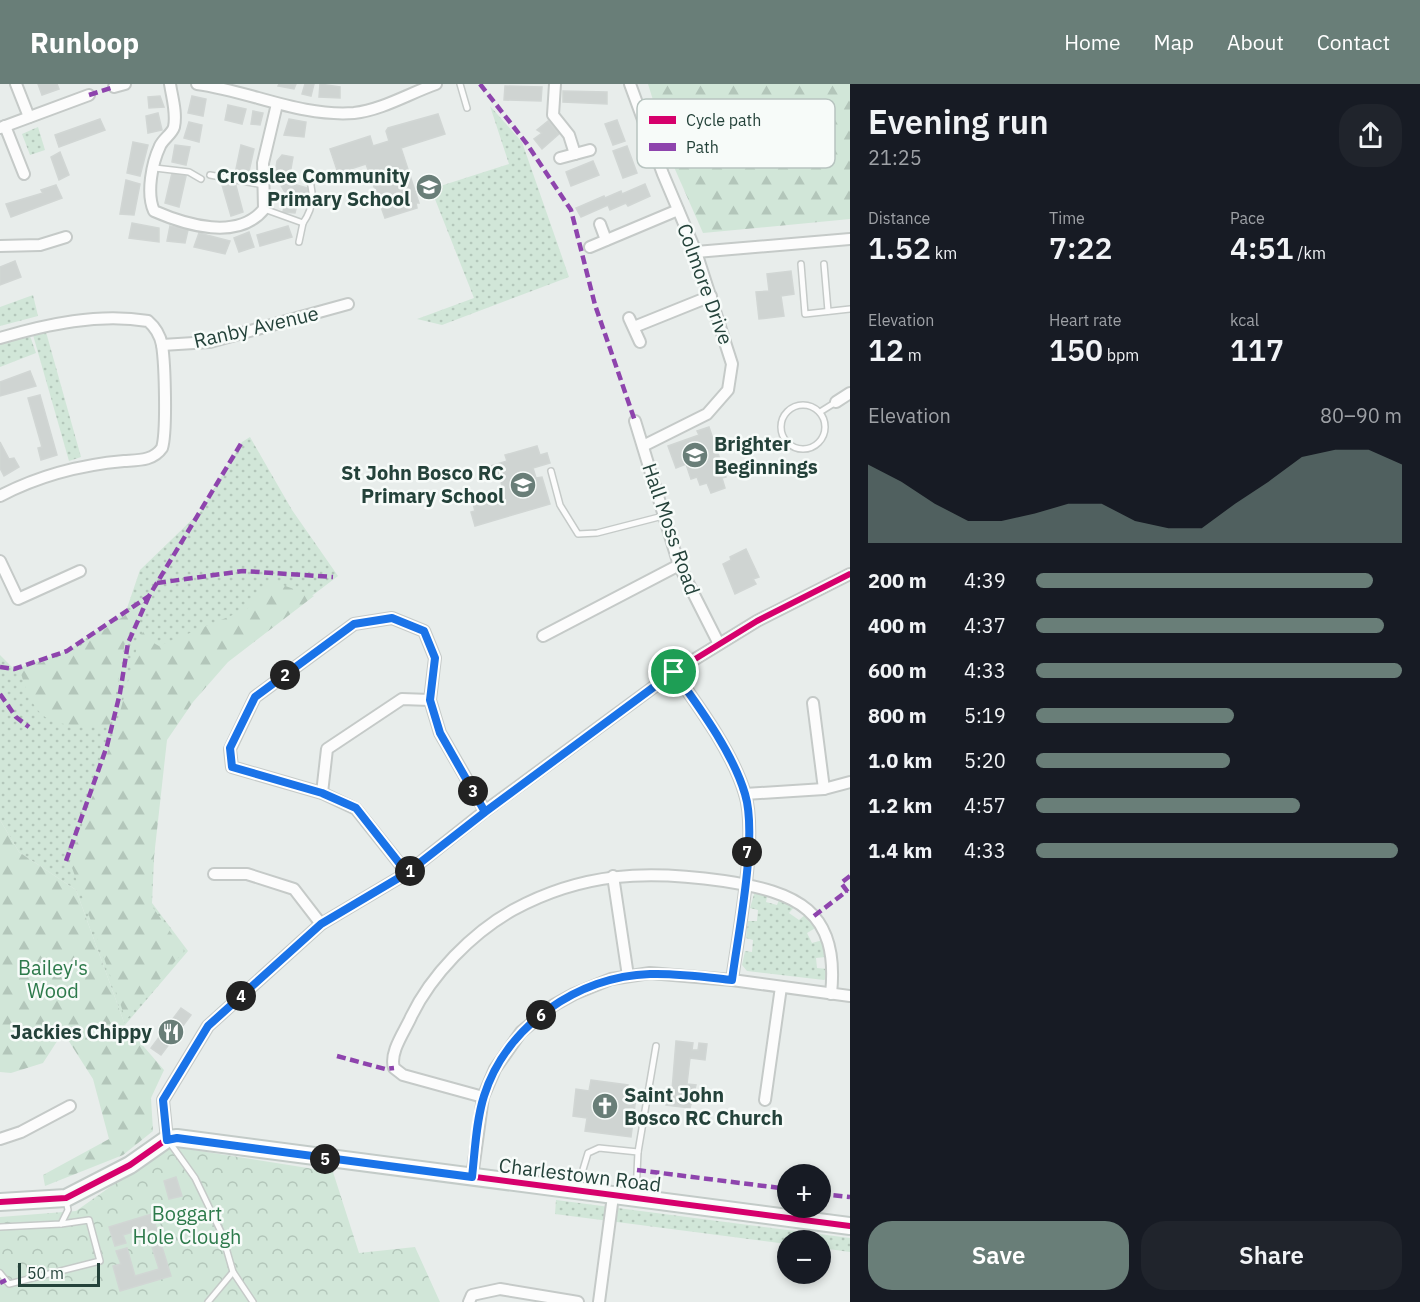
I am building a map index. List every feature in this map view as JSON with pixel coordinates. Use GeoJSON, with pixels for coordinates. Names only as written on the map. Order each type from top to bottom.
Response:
{"type":"FeatureCollection","features":[{"type":"Feature","properties":{"kind":"street"},"geometry":{"type":"LineString","coordinates":[[16,84],[28,117]]}},
{"type":"Feature","properties":{"kind":"street"},"geometry":{"type":"LineString","coordinates":[[170,84],[174,128],[160,146],[149,200],[154,211],[177,221],[213,227],[241,226],[256,219],[264,209],[263,163],[278,104]]}},
{"type":"Feature","properties":{"kind":"street"},"geometry":{"type":"LineString","coordinates":[[202,84],[278,104],[325,112],[355,112],[372,109],[436,84]]}},
{"type":"Feature","properties":{"kind":"street"},"geometry":{"type":"LineString","coordinates":[[555,84],[553,115],[569,135],[575,154]]}},
{"type":"Feature","properties":{"kind":"street","name":"Colmore Drive"},"geometry":{"type":"LineString","coordinates":[[630,84],[637,102]]}},
{"type":"Feature","properties":{"kind":"street"},"geometry":{"type":"LineString","coordinates":[[24,174],[3,127],[89,95]]}},
{"type":"Feature","properties":{"kind":"street"},"geometry":{"type":"LineString","coordinates":[[560,158],[590,150]]}},
{"type":"Feature","properties":{"kind":"street","name":"Colmore Drive"},"geometry":{"type":"LineString","coordinates":[[643,446],[707,414],[728,390],[732,364],[696,252],[662,168]]}},
{"type":"Feature","properties":{"kind":"street"},"geometry":{"type":"LineString","coordinates":[[590,247],[678,210]]}},
{"type":"Feature","properties":{"kind":"street"},"geometry":{"type":"LineString","coordinates":[[600,224],[606,240]]}},
{"type":"Feature","properties":{"kind":"street"},"geometry":{"type":"LineString","coordinates":[[0,246],[40,245],[66,237]]}},
{"type":"Feature","properties":{"kind":"street"},"geometry":{"type":"LineString","coordinates":[[696,252],[850,239]]}},
{"type":"Feature","properties":{"kind":"street"},"geometry":{"type":"LineString","coordinates":[[640,342],[631,323],[711,296]]}},
{"type":"Feature","properties":{"kind":"street","name":"Ranby Avenue"},"geometry":{"type":"LineString","coordinates":[[162,345],[210,342],[348,304]]}},
{"type":"Feature","properties":{"kind":"street"},"geometry":{"type":"LineString","coordinates":[[0,338],[62,322],[132,318],[148,321],[153,325],[162,345],[164,434],[159,453],[149,458],[68,469],[29,482],[0,496]]}},
{"type":"Feature","properties":{"kind":"street"},"geometry":{"type":"LineString","coordinates":[[836,402],[850,393]]}},
{"type":"Feature","properties":{"kind":"street","name":"Hall Moss Road"},"geometry":{"type":"LineString","coordinates":[[635,421],[680,565],[719,644]]}},
{"type":"Feature","properties":{"kind":"street"},"geometry":{"type":"LineString","coordinates":[[0,561],[18,599],[80,571]]}},
{"type":"Feature","properties":{"kind":"street"},"geometry":{"type":"LineString","coordinates":[[543,636],[680,565]]}},
{"type":"Feature","properties":{"kind":"street"},"geometry":{"type":"LineString","coordinates":[[0,1202],[66,1198],[130,1166],[167,1140],[163,1100],[208,1026],[321,924],[407,873],[485,812],[674,672],[794,600],[850,574]]}},
{"type":"Feature","properties":{"kind":"street"},"geometry":{"type":"LineString","coordinates":[[407,873],[356,808],[322,793],[232,767],[230,748],[255,697],[354,624],[392,618],[424,631],[435,658],[430,700],[440,733],[485,812]]}},
{"type":"Feature","properties":{"kind":"street"},"geometry":{"type":"LineString","coordinates":[[674,672],[714,728],[745,794],[748,840],[732,980]]}},
{"type":"Feature","properties":{"kind":"street"},"geometry":{"type":"LineString","coordinates":[[322,793],[327,749],[402,699],[430,700]]}},
{"type":"Feature","properties":{"kind":"street"},"geometry":{"type":"LineString","coordinates":[[813,703],[824,789]]}},
{"type":"Feature","properties":{"kind":"street"},"geometry":{"type":"LineString","coordinates":[[745,794],[824,789],[850,782]]}},
{"type":"Feature","properties":{"kind":"street"},"geometry":{"type":"LineString","coordinates":[[214,874],[247,874],[294,889],[321,924]]}},
{"type":"Feature","properties":{"kind":"street"},"geometry":{"type":"LineString","coordinates":[[483,1097],[403,1075],[394,1068],[394,1053],[415,1009],[436,979],[488,925],[544,895],[577,884],[613,876],[678,874],[744,884],[790,897],[814,916],[825,935],[832,981],[831,994]]}},
{"type":"Feature","properties":{"kind":"street"},"geometry":{"type":"LineString","coordinates":[[613,876],[628,976]]}},
{"type":"Feature","properties":{"kind":"street"},"geometry":{"type":"LineString","coordinates":[[472,1177],[483,1097],[505,1053],[536,1018],[574,993],[593,985],[628,976],[673,974],[850,996]]}},
{"type":"Feature","properties":{"kind":"street"},"geometry":{"type":"LineString","coordinates":[[765,1100],[781,987]]}},
{"type":"Feature","properties":{"kind":"street"},"geometry":{"type":"LineString","coordinates":[[41,1106],[47,1118]]}},
{"type":"Feature","properties":{"kind":"street"},"geometry":{"type":"LineString","coordinates":[[0,1140],[70,1106]]}},
{"type":"Feature","properties":{"kind":"street","name":"Charlestown Road"},"geometry":{"type":"LineString","coordinates":[[167,1140],[177,1138],[850,1226]]}},
{"type":"Feature","properties":{"kind":"street"},"geometry":{"type":"LineString","coordinates":[[599,1302],[613,1196]]}},
{"type":"Feature","properties":{"kind":"street"},"geometry":{"type":"LineString","coordinates":[[469,1302],[472,1295],[500,1289],[578,1302]]}},
{"type":"Feature","properties":{"kind":"lane"},"geometry":{"type":"LineString","coordinates":[[460,84],[467,108]]}},
{"type":"Feature","properties":{"kind":"lane"},"geometry":{"type":"LineString","coordinates":[[154,168],[189,172],[201,179]]}},
{"type":"Feature","properties":{"kind":"lane"},"geometry":{"type":"LineString","coordinates":[[299,243],[303,223],[310,213],[314,190],[308,172]]}},
{"type":"Feature","properties":{"kind":"lane"},"geometry":{"type":"LineString","coordinates":[[210,175],[263,185]]}},
{"type":"Feature","properties":{"kind":"lane"},"geometry":{"type":"LineString","coordinates":[[264,209],[303,223]]}},
{"type":"Feature","properties":{"kind":"lane"},"geometry":{"type":"LineString","coordinates":[[801,264],[805,314],[850,309]]}},
{"type":"Feature","properties":{"kind":"lane"},"geometry":{"type":"LineString","coordinates":[[824,264],[828,311]]}},
{"type":"Feature","properties":{"kind":"lane"},"geometry":{"type":"LineString","coordinates":[[820,412],[836,402]]}},
{"type":"Feature","properties":{"kind":"lane"},"geometry":{"type":"LineString","coordinates":[[801,404],[815,407],[820,412],[826,426],[821,441],[809,449],[801,449],[787,443],[783,437],[781,423],[788,410],[801,404]]}},
{"type":"Feature","properties":{"kind":"lane"},"geometry":{"type":"LineString","coordinates":[[551,471],[560,505],[578,534],[597,533],[663,516]]}},
{"type":"Feature","properties":{"kind":"lane"},"geometry":{"type":"LineString","coordinates":[[636,1199],[638,1152],[656,1046]]}},
{"type":"Feature","properties":{"kind":"lane"},"geometry":{"type":"LineString","coordinates":[[167,1140],[195,1178],[222,1234],[233,1272],[253,1302]]}},
{"type":"Feature","properties":{"kind":"lane"},"geometry":{"type":"LineString","coordinates":[[577,1191],[588,1153],[599,1148],[638,1152]]}},
{"type":"Feature","properties":{"kind":"lane"},"geometry":{"type":"LineString","coordinates":[[61,1224],[68,1210],[66,1198]]}},
{"type":"Feature","properties":{"kind":"lane"},"geometry":{"type":"LineString","coordinates":[[0,1227],[89,1220],[100,1261],[9,1284],[0,1273]]}},
{"type":"Feature","properties":{"kind":"lane"},"geometry":{"type":"LineString","coordinates":[[208,1302],[233,1272]]}},
{"type":"Feature","properties":{"kind":"green space"},"geometry":{"type":"Polygon","coordinates":[[[648,84],[850,84],[850,219],[703,233],[674,168],[835,168],[835,99],[653,99],[648,84]]]}},
{"type":"Feature","properties":{"kind":"green space"},"geometry":{"type":"Polygon","coordinates":[[[490,106],[522,142],[569,277],[442,325],[417,319],[474,298],[431,189],[509,164],[490,106]]]}},
{"type":"Feature","properties":{"kind":"green space"},"geometry":{"type":"Polygon","coordinates":[[[38,127],[45,150],[30,155],[22,134],[38,127]]]}},
{"type":"Feature","properties":{"kind":"green space"},"geometry":{"type":"Polygon","coordinates":[[[33,295],[38,316],[0,326],[0,307],[33,295]]]}},
{"type":"Feature","properties":{"kind":"green space"},"geometry":{"type":"Polygon","coordinates":[[[46,332],[81,457],[69,461],[33,335],[46,332]]]}},
{"type":"Feature","properties":{"kind":"green space"},"geometry":{"type":"Polygon","coordinates":[[[30,336],[36,353],[0,367],[0,344],[30,336]]]}},
{"type":"Feature","properties":{"kind":"green space"},"geometry":{"type":"Polygon","coordinates":[[[250,437],[292,510],[338,576],[226,661],[175,721],[159,750],[152,903],[188,951],[125,1025],[76,890],[19,852],[0,820],[0,655],[14,669],[67,651],[126,611],[140,570],[200,512],[242,442],[250,437]]]}},
{"type":"Feature","properties":{"kind":"green space"},"geometry":{"type":"Polygon","coordinates":[[[271,581],[314,596],[228,662],[193,702],[167,740],[149,902],[184,951],[126,1020],[70,862],[115,731],[140,636],[146,629],[152,642],[159,646],[247,609],[271,581]]]}},
{"type":"Feature","properties":{"kind":"green space"},"geometry":{"type":"Polygon","coordinates":[[[143,603],[125,642],[110,727],[61,723],[41,714],[26,690],[20,670],[70,653],[143,603]]]}},
{"type":"Feature","properties":{"kind":"green space","name":"Bailey's Wood"},"geometry":{"type":"Polygon","coordinates":[[[0,820],[19,852],[76,890],[125,1025],[164,1070],[151,1098],[153,1131],[123,1155],[45,1186],[43,1175],[109,1139],[93,1079],[63,1032],[43,1063],[11,1073],[0,1072],[0,820]]]}},
{"type":"Feature","properties":{"kind":"green space"},"geometry":{"type":"Polygon","coordinates":[[[755,891],[768,892],[766,902],[777,905],[781,895],[796,905],[789,913],[799,920],[806,914],[817,927],[807,933],[812,943],[823,940],[826,957],[816,958],[817,968],[827,969],[827,977],[824,980],[747,971],[742,965],[745,951],[752,952],[753,940],[746,938],[748,921],[757,921],[758,910],[750,908],[755,891]]]}},
{"type":"Feature","properties":{"kind":"green space","name":"Boggart Hole Clough"},"geometry":{"type":"Polygon","coordinates":[[[168,1146],[333,1172],[359,1253],[415,1247],[440,1302],[0,1302],[0,1217],[76,1211],[168,1146]]]}},
{"type":"Feature","properties":{"kind":"green space"},"geometry":{"type":"Polygon","coordinates":[[[556,1200],[788,1230],[777,1230],[777,1243],[555,1214],[556,1200]]]}},
{"type":"Feature","properties":{"kind":"green space"},"geometry":{"type":"Polygon","coordinates":[[[831,1236],[850,1238],[850,1252],[831,1249],[831,1236]]]}},
{"type":"Feature","properties":{"kind":"building"},"geometry":{"type":"Polygon","coordinates":[[[38,84],[57,84],[59,89],[42,95],[38,84]]]}},
{"type":"Feature","properties":{"kind":"building"},"geometry":{"type":"Polygon","coordinates":[[[279,84],[296,84],[294,89],[278,86],[279,84]]]}},
{"type":"Feature","properties":{"kind":"building"},"geometry":{"type":"Polygon","coordinates":[[[305,84],[314,84],[311,96],[302,94],[305,84]]]}},
{"type":"Feature","properties":{"kind":"building"},"geometry":{"type":"Polygon","coordinates":[[[320,84],[340,87],[340,98],[319,97],[320,84]]]}},
{"type":"Feature","properties":{"kind":"building"},"geometry":{"type":"Polygon","coordinates":[[[505,86],[542,87],[541,101],[504,100],[505,86]]]}},
{"type":"Feature","properties":{"kind":"building"},"geometry":{"type":"Polygon","coordinates":[[[563,91],[607,92],[607,104],[563,102],[563,91]]]}},
{"type":"Feature","properties":{"kind":"building"},"geometry":{"type":"Polygon","coordinates":[[[160,96],[164,107],[149,108],[148,97],[160,96]]]}},
{"type":"Feature","properties":{"kind":"building"},"geometry":{"type":"Polygon","coordinates":[[[192,96],[206,99],[203,116],[188,113],[192,96]]]}},
{"type":"Feature","properties":{"kind":"building"},"geometry":{"type":"Polygon","coordinates":[[[228,105],[246,109],[242,124],[225,120],[228,105]]]}},
{"type":"Feature","properties":{"kind":"building"},"geometry":{"type":"Polygon","coordinates":[[[253,111],[263,113],[260,125],[251,124],[253,111]]]}},
{"type":"Feature","properties":{"kind":"building"},"geometry":{"type":"Polygon","coordinates":[[[158,113],[162,130],[148,133],[146,116],[158,113]]]}},
{"type":"Feature","properties":{"kind":"building"},"geometry":{"type":"Polygon","coordinates":[[[438,114],[445,134],[401,148],[419,203],[416,203],[417,208],[385,218],[366,164],[338,173],[330,149],[370,136],[373,146],[389,141],[386,131],[388,128],[438,114]]]}},
{"type":"Feature","properties":{"kind":"building"},"geometry":{"type":"Polygon","coordinates":[[[100,119],[105,130],[59,147],[55,135],[100,119]]]}},
{"type":"Feature","properties":{"kind":"building"},"geometry":{"type":"Polygon","coordinates":[[[289,119],[306,122],[304,137],[284,135],[289,119]]]}},
{"type":"Feature","properties":{"kind":"building"},"geometry":{"type":"Polygon","coordinates":[[[617,120],[625,141],[613,145],[605,124],[617,120]]]}},
{"type":"Feature","properties":{"kind":"building"},"geometry":{"type":"Polygon","coordinates":[[[548,121],[559,134],[542,149],[534,139],[542,133],[537,130],[548,121]]]}},
{"type":"Feature","properties":{"kind":"building"},"geometry":{"type":"Polygon","coordinates":[[[189,122],[202,125],[199,142],[184,138],[189,122]]]}},
{"type":"Feature","properties":{"kind":"building"},"geometry":{"type":"Polygon","coordinates":[[[133,142],[148,145],[140,176],[127,173],[133,142]]]}},
{"type":"Feature","properties":{"kind":"building"},"geometry":{"type":"Polygon","coordinates":[[[175,145],[190,147],[186,165],[172,162],[175,145]]]}},
{"type":"Feature","properties":{"kind":"building"},"geometry":{"type":"Polygon","coordinates":[[[241,145],[254,149],[248,176],[235,174],[241,145]]]}},
{"type":"Feature","properties":{"kind":"building"},"geometry":{"type":"Polygon","coordinates":[[[627,146],[637,173],[623,178],[613,151],[627,146]]]}},
{"type":"Feature","properties":{"kind":"building"},"geometry":{"type":"Polygon","coordinates":[[[60,152],[69,175],[59,180],[51,157],[60,152]]]}},
{"type":"Feature","properties":{"kind":"building"},"geometry":{"type":"Polygon","coordinates":[[[282,155],[293,157],[290,174],[293,184],[311,189],[307,200],[298,200],[295,213],[283,212],[286,194],[275,175],[277,161],[282,155]]]}},
{"type":"Feature","properties":{"kind":"building"},"geometry":{"type":"Polygon","coordinates":[[[593,161],[599,175],[571,186],[566,172],[593,161]]]}},
{"type":"Feature","properties":{"kind":"building"},"geometry":{"type":"Polygon","coordinates":[[[172,173],[186,176],[179,207],[165,203],[172,173]]]}},
{"type":"Feature","properties":{"kind":"building"},"geometry":{"type":"Polygon","coordinates":[[[126,180],[140,184],[134,215],[120,214],[126,180]]]}},
{"type":"Feature","properties":{"kind":"building"},"geometry":{"type":"Polygon","coordinates":[[[235,182],[243,212],[231,216],[222,185],[235,182]]]}},
{"type":"Feature","properties":{"kind":"building"},"geometry":{"type":"Polygon","coordinates":[[[645,184],[650,196],[628,206],[626,203],[610,210],[608,205],[581,217],[576,208],[604,196],[605,198],[621,191],[622,194],[645,184]]]}},
{"type":"Feature","properties":{"kind":"building"},"geometry":{"type":"Polygon","coordinates":[[[56,185],[62,198],[11,217],[6,204],[43,193],[41,190],[56,185]]]}},
{"type":"Feature","properties":{"kind":"building"},"geometry":{"type":"Polygon","coordinates":[[[132,223],[159,228],[159,242],[129,238],[132,223]]]}},
{"type":"Feature","properties":{"kind":"building"},"geometry":{"type":"Polygon","coordinates":[[[170,226],[188,230],[185,243],[167,241],[170,226]]]}},
{"type":"Feature","properties":{"kind":"building"},"geometry":{"type":"Polygon","coordinates":[[[288,226],[292,237],[260,246],[257,235],[288,226]]]}},
{"type":"Feature","properties":{"kind":"building"},"geometry":{"type":"Polygon","coordinates":[[[249,232],[254,247],[239,252],[234,238],[249,232]]]}},
{"type":"Feature","properties":{"kind":"building"},"geometry":{"type":"Polygon","coordinates":[[[199,233],[230,241],[225,254],[194,247],[199,233]]]}},
{"type":"Feature","properties":{"kind":"building"},"geometry":{"type":"Polygon","coordinates":[[[15,261],[21,277],[0,285],[0,267],[15,261]]]}},
{"type":"Feature","properties":{"kind":"building"},"geometry":{"type":"Polygon","coordinates":[[[791,271],[794,294],[781,296],[784,316],[759,319],[756,292],[769,291],[767,274],[791,271]]]}},
{"type":"Feature","properties":{"kind":"building"},"geometry":{"type":"Polygon","coordinates":[[[30,371],[36,386],[0,396],[0,382],[30,371]]]}},
{"type":"Feature","properties":{"kind":"building"},"geometry":{"type":"Polygon","coordinates":[[[40,395],[57,455],[41,460],[38,448],[42,447],[28,398],[40,395]]]}},
{"type":"Feature","properties":{"kind":"building","name":"Brighter Beginnings"},"geometry":{"type":"Polygon","coordinates":[[[709,427],[726,477],[722,478],[725,488],[711,493],[707,483],[700,485],[697,477],[691,479],[686,464],[676,468],[668,446],[699,435],[697,431],[709,427]]]}},
{"type":"Feature","properties":{"kind":"building"},"geometry":{"type":"Polygon","coordinates":[[[0,442],[9,459],[14,458],[19,467],[4,476],[0,468],[0,442]]]}},
{"type":"Feature","properties":{"kind":"building","name":"St John Bosco RC Primary School"},"geometry":{"type":"Polygon","coordinates":[[[537,446],[540,455],[547,453],[550,463],[533,468],[536,478],[542,477],[550,504],[475,526],[471,512],[475,511],[473,504],[481,501],[480,498],[504,492],[499,476],[487,479],[484,468],[507,461],[505,455],[537,446]]]}},
{"type":"Feature","properties":{"kind":"building"},"geometry":{"type":"Polygon","coordinates":[[[746,549],[759,577],[753,579],[756,584],[735,594],[723,564],[731,560],[730,557],[746,549]]]}},
{"type":"Feature","properties":{"kind":"building"},"geometry":{"type":"Polygon","coordinates":[[[181,1008],[191,1015],[161,1055],[151,1048],[181,1008]]]}},
{"type":"Feature","properties":{"kind":"building"},"geometry":{"type":"Polygon","coordinates":[[[676,1041],[693,1043],[692,1050],[698,1050],[699,1043],[707,1044],[705,1060],[690,1058],[687,1084],[696,1085],[690,1108],[666,1105],[668,1089],[672,1090],[676,1041]]]}},
{"type":"Feature","properties":{"kind":"building","name":"Saint John Bosco RC Church"},"geometry":{"type":"Polygon","coordinates":[[[591,1080],[628,1085],[627,1096],[636,1097],[631,1137],[585,1131],[587,1118],[573,1116],[576,1089],[589,1091],[591,1080]]]}},
{"type":"Feature","properties":{"kind":"building"},"geometry":{"type":"Polygon","coordinates":[[[176,1177],[182,1196],[169,1199],[164,1181],[176,1177]]]}},
{"type":"Feature","properties":{"kind":"building"},"geometry":{"type":"Polygon","coordinates":[[[152,1214],[171,1276],[120,1291],[113,1266],[121,1264],[116,1251],[127,1248],[135,1276],[159,1269],[146,1228],[123,1235],[126,1243],[115,1246],[109,1227],[152,1214]]]}},
{"type":"Feature","properties":{"kind":"marked path"},"geometry":{"type":"LineString","coordinates":[[480,84],[527,144],[571,210],[595,305],[635,421]]}},
{"type":"Feature","properties":{"kind":"marked path"},"geometry":{"type":"LineString","coordinates":[[89,95],[114,87]]}},
{"type":"Feature","properties":{"kind":"marked path"},"geometry":{"type":"LineString","coordinates":[[0,667],[14,669],[67,651],[149,596],[242,442]]}},
{"type":"Feature","properties":{"kind":"marked path"},"geometry":{"type":"LineString","coordinates":[[157,583],[243,571],[333,577]]}},
{"type":"Feature","properties":{"kind":"marked path"},"geometry":{"type":"LineString","coordinates":[[66,861],[107,746],[120,693],[128,643],[149,596]]}},
{"type":"Feature","properties":{"kind":"marked path"},"geometry":{"type":"LineString","coordinates":[[0,694],[16,717],[29,727]]}},
{"type":"Feature","properties":{"kind":"marked path"},"geometry":{"type":"LineString","coordinates":[[850,876],[841,883],[850,895]]}},
{"type":"Feature","properties":{"kind":"marked path"},"geometry":{"type":"LineString","coordinates":[[814,916],[847,891]]}},
{"type":"Feature","properties":{"kind":"marked path"},"geometry":{"type":"LineString","coordinates":[[337,1056],[385,1069],[394,1068]]}},
{"type":"Feature","properties":{"kind":"marked path"},"geometry":{"type":"LineString","coordinates":[[637,1170],[777,1188]]}},
{"type":"Feature","properties":{"kind":"marked path"},"geometry":{"type":"LineString","coordinates":[[831,1195],[850,1197]]}},
{"type":"Feature","properties":{"kind":"marked path"},"geometry":{"type":"LineString","coordinates":[[0,1283],[6,1280]]}},
{"type":"Feature","properties":{"kind":"cycle path"},"geometry":{"type":"LineString","coordinates":[[167,1139],[163,1100],[208,1026],[321,924],[407,873],[485,811],[674,672],[757,621],[850,574]]}},
{"type":"Feature","properties":{"kind":"cycle path"},"geometry":{"type":"LineString","coordinates":[[0,1202],[66,1198],[130,1165],[167,1139],[177,1138],[850,1226]]}},
{"type":"Feature","properties":{"kind":"place","name":"Crosslee Community Primary School"},"geometry":{"type":"Point","coordinates":[429,187]}},
{"type":"Feature","properties":{"kind":"place","name":"Brighter Beginnings"},"geometry":{"type":"Point","coordinates":[695,455]}},
{"type":"Feature","properties":{"kind":"place","name":"St John Bosco RC Primary School"},"geometry":{"type":"Point","coordinates":[523,485]}},
{"type":"Feature","properties":{"kind":"place","name":"Jackies Chippy"},"geometry":{"type":"Point","coordinates":[171,1032]}},
{"type":"Feature","properties":{"kind":"place","name":"Saint John Bosco RC Church"},"geometry":{"type":"Point","coordinates":[605,1106]}},
{"type":"Feature","properties":{"kind":"route"},"geometry":{"type":"LineString","coordinates":[[674,672],[589,733],[407,873],[356,808],[322,793],[232,767],[230,748],[255,697],[354,624],[392,618],[424,631],[435,658],[430,700],[440,733],[485,812],[407,873],[321,924],[208,1026],[163,1100],[167,1140],[177,1138],[472,1177],[483,1097],[505,1053],[521,1032],[536,1018],[574,993],[611,979],[650,974],[673,974],[732,980],[748,840],[745,794],[714,728],[674,672]]}}]}
